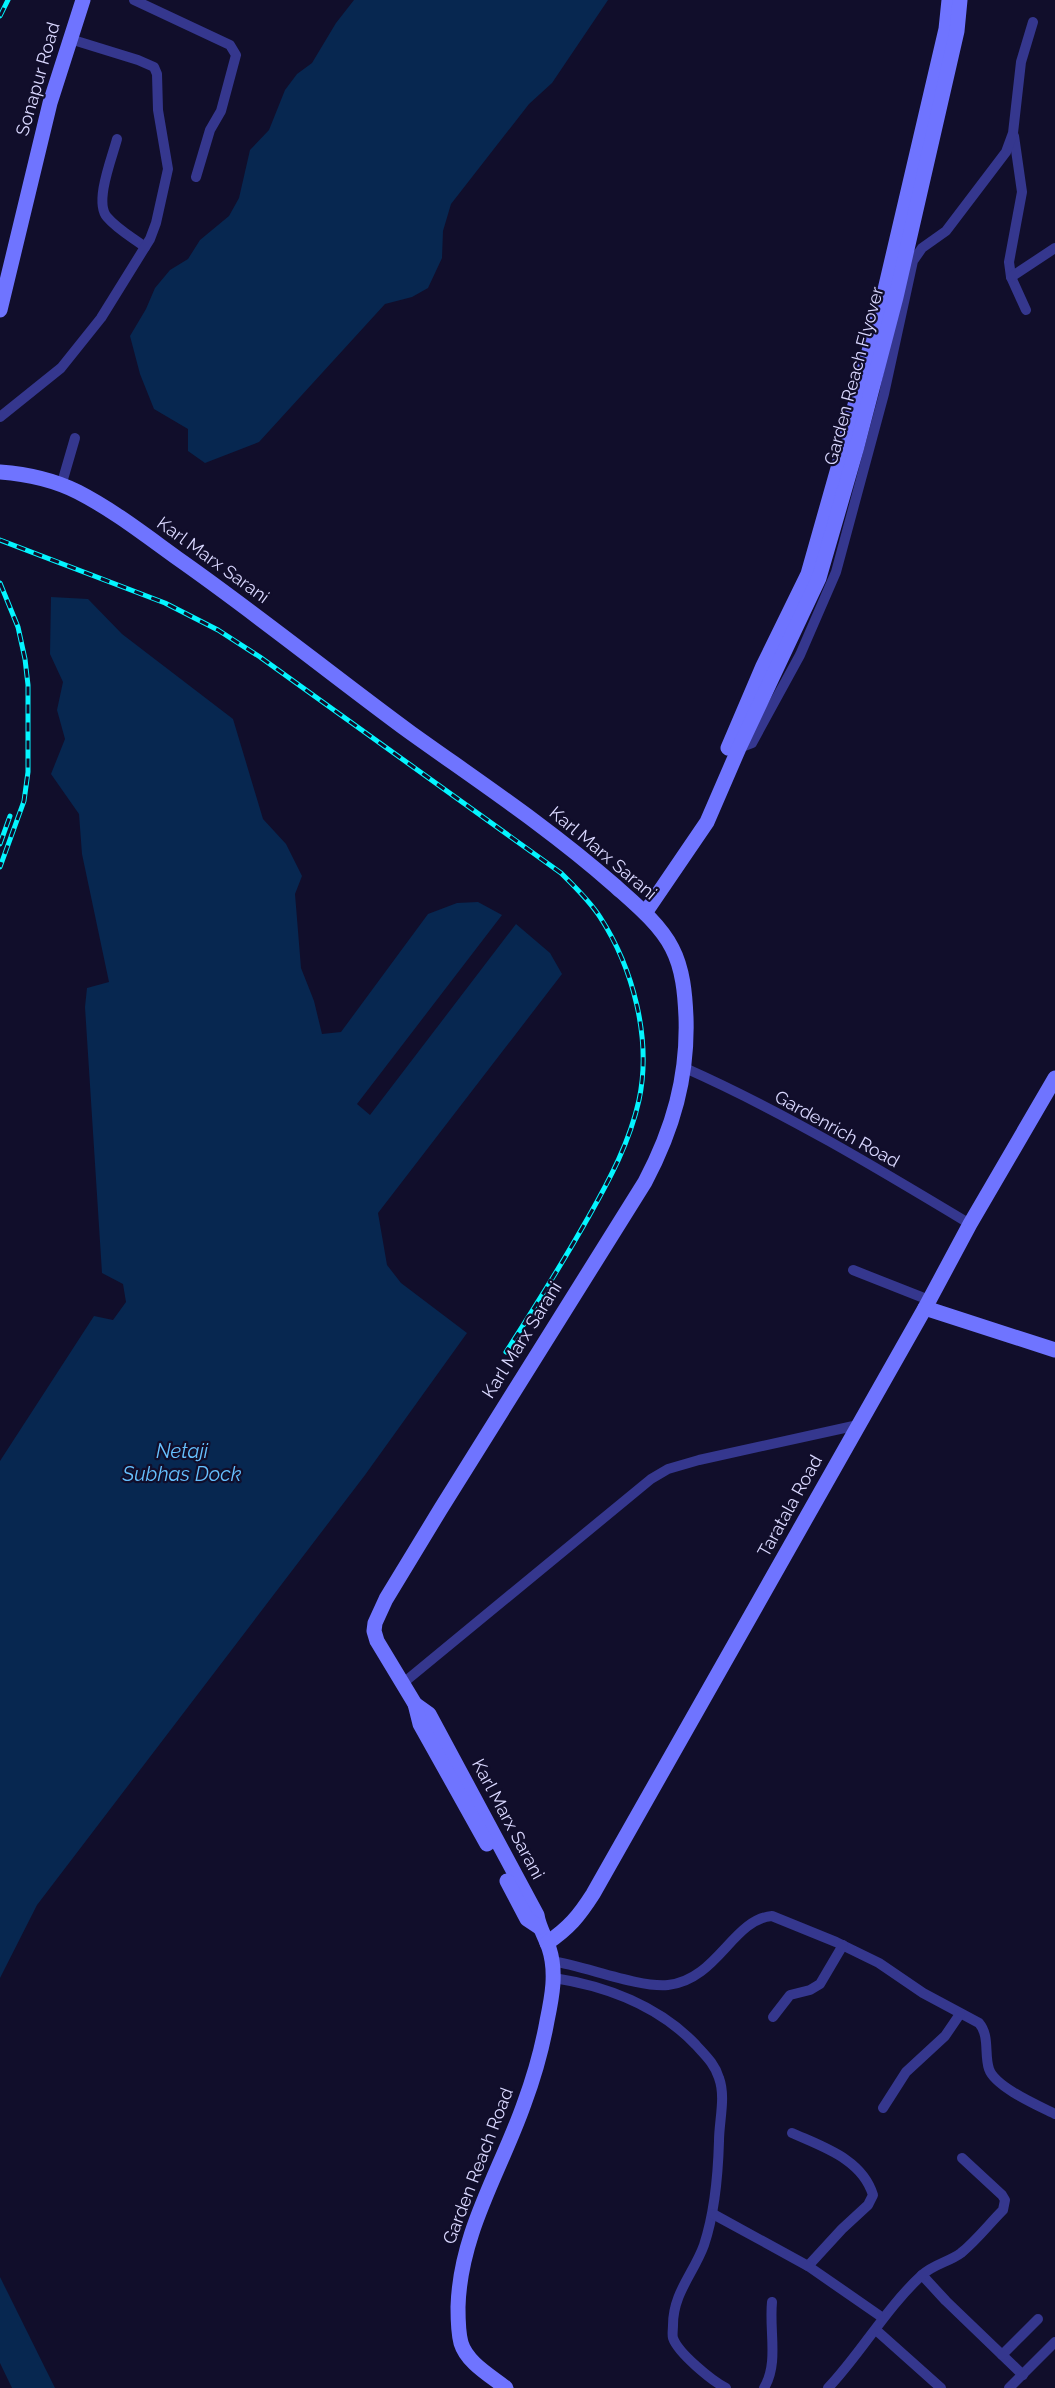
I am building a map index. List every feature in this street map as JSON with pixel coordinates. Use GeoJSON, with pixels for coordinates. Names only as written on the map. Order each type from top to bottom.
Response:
{"type":"FeatureCollection","features":[{"type":"Feature","properties":{"kind":"main road","name":"Sonapur Road"},"geometry":{"type":"LineString","coordinates":[[0,310],[33,167],[83,0]]}},
{"type":"Feature","properties":{"kind":"main road","name":"Garden Reach Flyover"},"geometry":{"type":"LineString","coordinates":[[645,913],[692,843],[698,818],[735,745],[808,574],[890,271],[946,29],[949,0]]}},
{"type":"Feature","properties":{"kind":"main road","name":"Garden Reach Flyover"},"geometry":{"type":"LineString","coordinates":[[769,669],[819,578],[896,297],[957,31],[960,0]]}},
{"type":"Feature","properties":{"kind":"main road","name":"Karl Marx Sarani"},"geometry":{"type":"LineString","coordinates":[[0,472],[21,474],[62,486],[114,513],[204,577],[411,733],[580,854],[645,913],[672,948],[682,977],[687,1043],[685,1068],[676,1112],[669,1131],[645,1182],[440,1510],[386,1599],[375,1623],[374,1631],[378,1641],[415,1704],[429,1714],[537,1914],[539,1927],[547,1942]]}},
{"type":"Feature","properties":{"kind":"main road","name":"Taratala Road"},"geometry":{"type":"LineString","coordinates":[[547,1942],[573,1923],[593,1894],[970,1224],[1055,1078]]}},
{"type":"Feature","properties":{"kind":"main road"},"geometry":{"type":"LineString","coordinates":[[927,1304],[1055,1350]]}},
{"type":"Feature","properties":{"kind":"main road","name":"Garden Reach Road"},"geometry":{"type":"LineString","coordinates":[[506,2388],[481,2368],[462,2345],[459,2329],[459,2288],[466,2250],[475,2222],[524,2104],[540,2052],[554,1978],[547,1942]]}},
{"type":"Feature","properties":{"kind":"street"},"geometry":{"type":"LineString","coordinates":[[134,0],[206,32],[234,49],[236,55],[221,111],[210,130],[196,177]]}},
{"type":"Feature","properties":{"kind":"street"},"geometry":{"type":"LineString","coordinates":[[1026,310],[1011,277],[1010,252],[1022,192],[1013,133],[1021,62],[1033,22]]}},
{"type":"Feature","properties":{"kind":"street"},"geometry":{"type":"LineString","coordinates":[[0,417],[61,368],[101,318],[145,247],[156,223],[168,169],[158,110],[157,74],[154,67],[70,39]]}},
{"type":"Feature","properties":{"kind":"street"},"geometry":{"type":"LineString","coordinates":[[735,745],[752,743],[800,655],[836,572],[882,404],[916,254],[946,231],[1000,161],[1013,133]]}},
{"type":"Feature","properties":{"kind":"street"},"geometry":{"type":"LineString","coordinates":[[117,139],[102,204],[107,217],[145,247]]}},
{"type":"Feature","properties":{"kind":"street"},"geometry":{"type":"LineString","coordinates":[[1011,277],[1055,248]]}},
{"type":"Feature","properties":{"kind":"street"},"geometry":{"type":"LineString","coordinates":[[62,486],[75,438]]}},
{"type":"Feature","properties":{"kind":"street","name":"Gardenrich Road"},"geometry":{"type":"LineString","coordinates":[[685,1068],[734,1090],[970,1224]]}},
{"type":"Feature","properties":{"kind":"street"},"geometry":{"type":"LineString","coordinates":[[853,1270],[927,1304]]}},
{"type":"Feature","properties":{"kind":"street"},"geometry":{"type":"LineString","coordinates":[[402,1684],[651,1479],[668,1469],[858,1425]]}},
{"type":"Feature","properties":{"kind":"street"},"geometry":{"type":"LineString","coordinates":[[552,1961],[647,1984],[681,1983],[713,1962],[749,1924],[772,1916],[843,1945],[879,1963],[923,1993],[979,2024],[983,2028],[989,2069],[994,2077],[1004,2086],[1055,2114]]}},
{"type":"Feature","properties":{"kind":"street"},"geometry":{"type":"LineString","coordinates":[[772,2017],[790,1995],[810,1990],[820,1984],[843,1945]]}},
{"type":"Feature","properties":{"kind":"street"},"geometry":{"type":"LineString","coordinates":[[554,1978],[580,1982],[632,2000],[657,2013],[683,2031],[710,2060],[720,2079],[722,2106],[713,2214],[703,2247],[678,2293],[673,2319],[674,2340],[698,2368],[726,2388]]}},
{"type":"Feature","properties":{"kind":"street"},"geometry":{"type":"LineString","coordinates":[[883,2108],[906,2072],[945,2036],[960,2014]]}},
{"type":"Feature","properties":{"kind":"street"},"geometry":{"type":"LineString","coordinates":[[792,2133],[834,2153],[860,2170],[873,2195],[868,2205],[808,2266]]}},
{"type":"Feature","properties":{"kind":"street"},"geometry":{"type":"LineString","coordinates":[[836,2385],[883,2319],[922,2276],[938,2263],[953,2259],[962,2252],[1005,2205],[1002,2195],[962,2158]]}},
{"type":"Feature","properties":{"kind":"street"},"geometry":{"type":"LineString","coordinates":[[713,2214],[808,2266],[883,2319]]}},
{"type":"Feature","properties":{"kind":"street"},"geometry":{"type":"LineString","coordinates":[[922,2276],[1023,2375]]}},
{"type":"Feature","properties":{"kind":"street"},"geometry":{"type":"LineString","coordinates":[[764,2388],[772,2366],[770,2331],[772,2302]]}},
{"type":"Feature","properties":{"kind":"street"},"geometry":{"type":"LineString","coordinates":[[1002,2355],[1038,2319]]}},
{"type":"Feature","properties":{"kind":"street"},"geometry":{"type":"LineString","coordinates":[[876,2330],[941,2388]]}},
{"type":"Feature","properties":{"kind":"street"},"geometry":{"type":"LineString","coordinates":[[1009,2388],[1055,2342]]}},
{"type":"Feature","properties":{"kind":"water"},"geometry":{"type":"Polygon","coordinates":[[[354,0],[608,0],[552,83],[529,104],[451,204],[443,231],[442,258],[428,288],[412,297],[385,304],[259,442],[205,463],[188,451],[188,429],[154,409],[140,374],[130,336],[155,288],[170,270],[188,259],[200,240],[229,216],[239,198],[250,150],[269,130],[285,90],[297,74],[312,63],[336,23],[354,0]]]}},
{"type":"Feature","properties":{"kind":"water","name":"Netaji Subhas Dock"},"geometry":{"type":"Polygon","coordinates":[[[51,597],[88,599],[122,634],[233,719],[263,819],[286,844],[302,876],[295,894],[301,968],[314,1001],[322,1034],[341,1032],[428,914],[457,903],[478,902],[502,915],[357,1104],[370,1115],[516,924],[550,953],[562,974],[378,1213],[387,1265],[401,1283],[467,1333],[365,1475],[37,1905],[0,1978],[0,1461],[94,1316],[113,1320],[126,1302],[123,1284],[102,1273],[85,1007],[87,988],[109,982],[82,854],[79,814],[51,774],[65,739],[57,710],[63,682],[50,654],[51,597]]]}},
{"type":"Feature","properties":{"kind":"water"},"geometry":{"type":"Polygon","coordinates":[[[0,2277],[55,2388],[12,2388],[0,2363],[0,2277]]]}},
{"type":"Feature","properties":{"kind":"railway"},"geometry":{"type":"LineString","coordinates":[[0,16],[8,0]]}},
{"type":"Feature","properties":{"kind":"railway"},"geometry":{"type":"LineString","coordinates":[[0,540],[165,603],[218,630],[260,657],[561,873],[587,899],[600,917],[622,959],[637,1005],[643,1053],[639,1100],[625,1145],[604,1188],[559,1267],[506,1352]]}},
{"type":"Feature","properties":{"kind":"railway"},"geometry":{"type":"LineString","coordinates":[[0,583],[18,627],[28,685],[28,772],[24,801],[0,867]]}},
{"type":"Feature","properties":{"kind":"railway"},"geometry":{"type":"LineString","coordinates":[[0,844],[10,816]]}}]}
